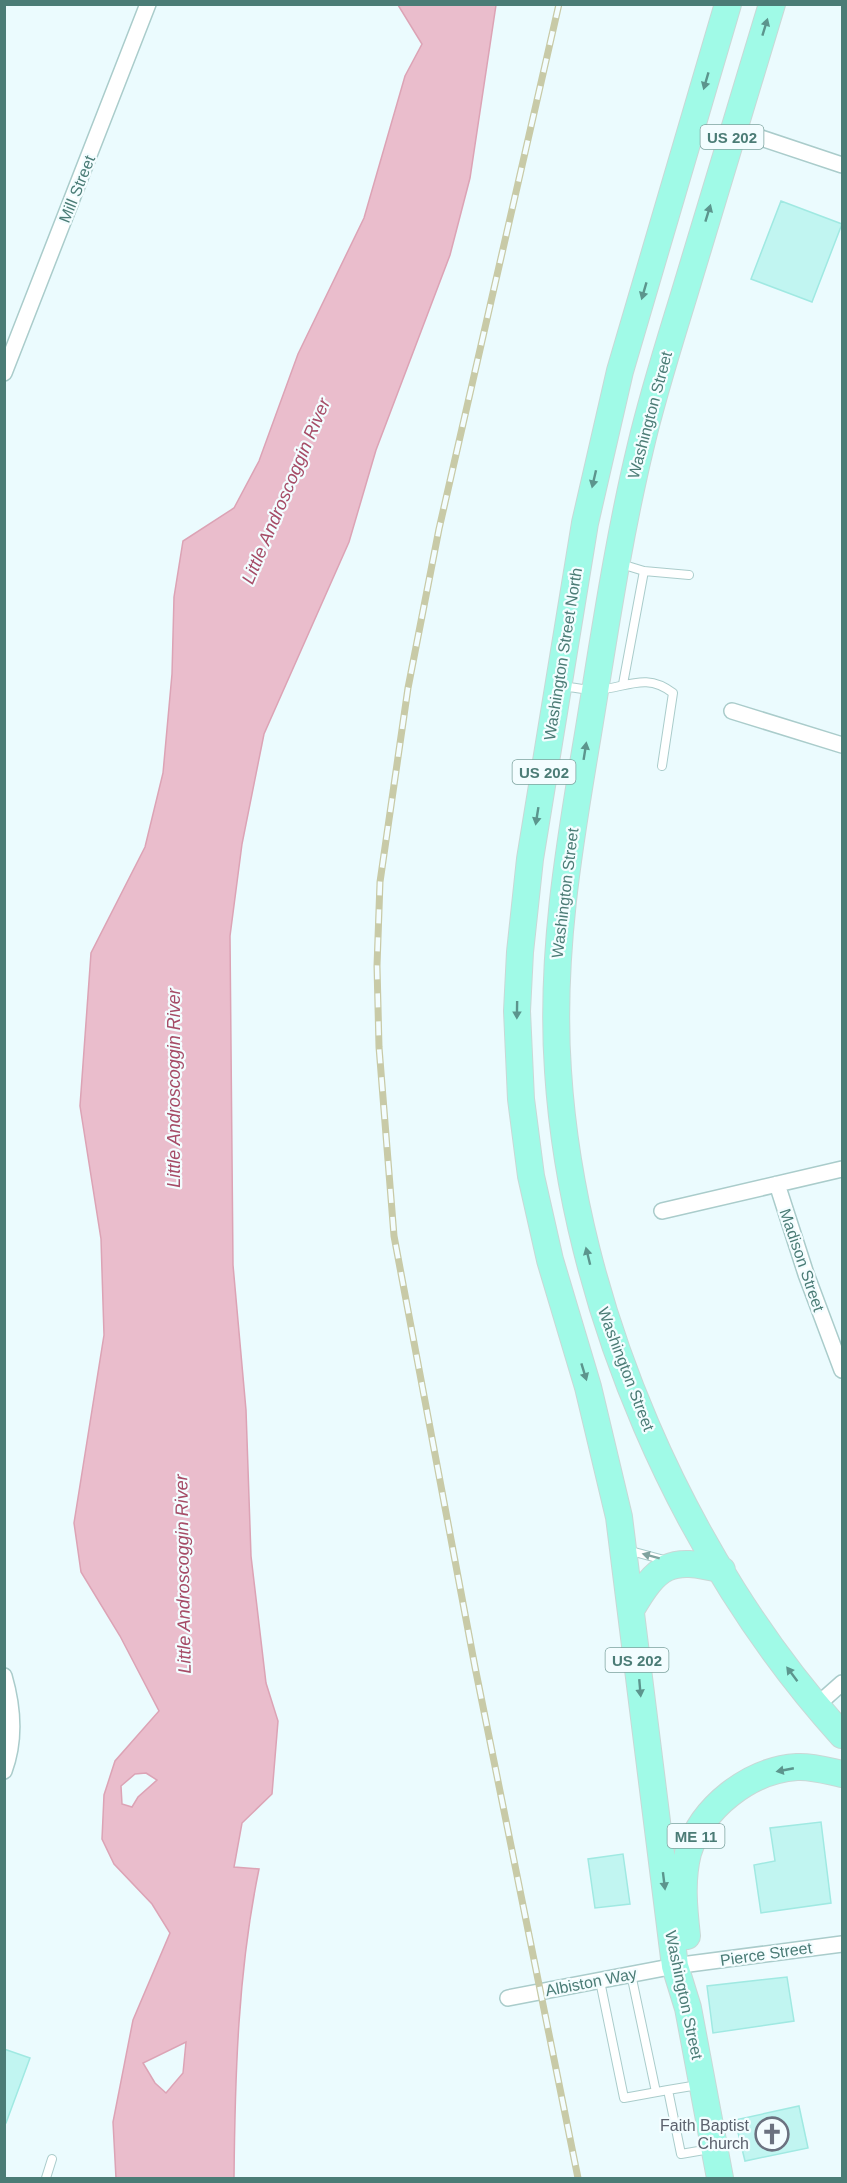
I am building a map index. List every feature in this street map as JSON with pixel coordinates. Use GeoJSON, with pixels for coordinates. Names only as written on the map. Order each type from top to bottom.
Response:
{"type":"FeatureCollection","features":[{"type":"Feature","properties":{"kind":"highway","name":"Washington Street North"},"geometry":{"type":"LineString","coordinates":[[567,1316],[550,1260],[531,1176],[521,1099],[517,1011],[520,952],[530,859],[585,523],[606,429],[728,4]]}},
{"type":"Feature","properties":{"kind":"highway","name":"Washington Street"},"geometry":{"type":"LineString","coordinates":[[772,4],[645,428],[616,563],[570,843],[555,989],[559,1088],[570,1174],[599,1294],[634,1397],[675,1485],[722,1570],[772,1648],[816,1706],[843,1735]]}},
{"type":"Feature","properties":{"kind":"highway","name":"Washington Street"},"geometry":{"type":"LineString","coordinates":[[567,1316],[605,1452],[624,1550],[688,2008],[720,2178]]}},
{"type":"Feature","properties":{"kind":"highway"},"geometry":{"type":"LineString","coordinates":[[631,1610],[651,1579],[678,1564],[695,1563],[722,1570]]}},
{"type":"Feature","properties":{"kind":"highway","name":"ME 11"},"geometry":{"type":"LineString","coordinates":[[682,1965],[685,1875],[688,1853],[709,1816],[734,1791],[760,1776],[799,1767],[843,1774]]}},
{"type":"Feature","properties":{"kind":"street","name":"Mill Street"},"geometry":{"type":"LineString","coordinates":[[4,373],[148,4]]}},
{"type":"Feature","properties":{"kind":"street"},"geometry":{"type":"LineString","coordinates":[[734,129],[843,165]]}},
{"type":"Feature","properties":{"kind":"street"},"geometry":{"type":"LineString","coordinates":[[732,711],[843,745]]}},
{"type":"Feature","properties":{"kind":"street"},"geometry":{"type":"LineString","coordinates":[[662,1211],[843,1169]]}},
{"type":"Feature","properties":{"kind":"street","name":"Madison Street"},"geometry":{"type":"LineString","coordinates":[[777,1184],[806,1274],[843,1370]]}},
{"type":"Feature","properties":{"kind":"street"},"geometry":{"type":"LineString","coordinates":[[4,1676],[12,1711],[11,1742],[4,1771]]}},
{"type":"Feature","properties":{"kind":"street"},"geometry":{"type":"LineString","coordinates":[[816,1706],[840,1690]]}},
{"type":"Feature","properties":{"kind":"street","name":"Pierce Street"},"geometry":{"type":"LineString","coordinates":[[682,1965],[843,1944]]}},
{"type":"Feature","properties":{"kind":"street","name":"Albiston Way"},"geometry":{"type":"LineString","coordinates":[[508,1998],[682,1965]]}},
{"type":"Feature","properties":{"kind":"lane"},"geometry":{"type":"LineString","coordinates":[[616,563],[644,570],[688,576]]}},
{"type":"Feature","properties":{"kind":"lane"},"geometry":{"type":"LineString","coordinates":[[623,684],[644,570]]}},
{"type":"Feature","properties":{"kind":"lane"},"geometry":{"type":"LineString","coordinates":[[558,686],[595,690],[639,682],[662,684],[673,693],[662,766]]}},
{"type":"Feature","properties":{"kind":"lane"},"geometry":{"type":"LineString","coordinates":[[624,1550],[678,1564]]}},
{"type":"Feature","properties":{"kind":"lane"},"geometry":{"type":"LineString","coordinates":[[631,1974],[656,2092]]}},
{"type":"Feature","properties":{"kind":"lane"},"geometry":{"type":"LineString","coordinates":[[600,1981],[624,2098],[703,2084]]}},
{"type":"Feature","properties":{"kind":"lane"},"geometry":{"type":"LineString","coordinates":[[668,2090],[681,2154],[714,2149]]}},
{"type":"Feature","properties":{"kind":"lane"},"geometry":{"type":"LineString","coordinates":[[46,2178],[52,2159]]}},
{"type":"Feature","properties":{"kind":"water","name":"Little Androscoggin River"},"geometry":{"type":"Polygon","coordinates":[[[398,5],[496,5],[470,178],[450,255],[376,450],[349,542],[264,734],[242,844],[230,936],[233,1265],[246,1410],[251,1556],[266,1683],[278,1721],[272,1794],[242,1823],[234,1867],[259,1869],[242,1984],[235,2100],[234,2178],[116,2178],[113,2122],[133,2020],[170,1933],[152,1904],[114,1864],[102,1839],[104,1795],[115,1761],[159,1711],[120,1636],[81,1572],[74,1523],[104,1335],[101,1239],[80,1106],[91,953],[145,847],[163,773],[172,674],[174,597],[183,541],[234,508],[259,461],[298,354],[364,218],[405,76],[422,44],[398,5]],[[146,1773],[135,1774],[121,1786],[122,1804],[132,1807],[138,1797],[157,1780],[146,1773]],[[186,2042],[143,2063],[155,2083],[166,2093],[183,2073],[186,2042]]]}},
{"type":"Feature","properties":{"kind":"building"},"geometry":{"type":"Polygon","coordinates":[[[781,201],[842,224],[812,302],[751,279],[781,201]]]}},
{"type":"Feature","properties":{"kind":"building"},"geometry":{"type":"Polygon","coordinates":[[[821,1822],[831,1903],[761,1913],[754,1865],[775,1861],[770,1828],[821,1822]]]}},
{"type":"Feature","properties":{"kind":"building"},"geometry":{"type":"Polygon","coordinates":[[[623,1854],[630,1904],[595,1908],[588,1859],[623,1854]]]}},
{"type":"Feature","properties":{"kind":"building"},"geometry":{"type":"Polygon","coordinates":[[[787,1977],[794,2021],[713,2033],[707,1986],[787,1977]]]}},
{"type":"Feature","properties":{"kind":"building"},"geometry":{"type":"Polygon","coordinates":[[[4,2049],[30,2058],[6,2123],[4,2123],[4,2049]]]}},
{"type":"Feature","properties":{"kind":"building","name":"Faith Baptist Church"},"geometry":{"type":"Polygon","coordinates":[[[799,2106],[808,2148],[745,2161],[735,2120],[799,2106]]]}},
{"type":"Feature","properties":{"kind":"railway"},"geometry":{"type":"LineString","coordinates":[[559,4],[439,529],[408,688],[380,882],[377,966],[379,1047],[394,1236],[475,1667],[578,2178]]}},
{"type":"Feature","properties":{"kind":"place","name":"Faith Baptist Church"},"geometry":{"type":"Point","coordinates":[772,2134]}}]}
